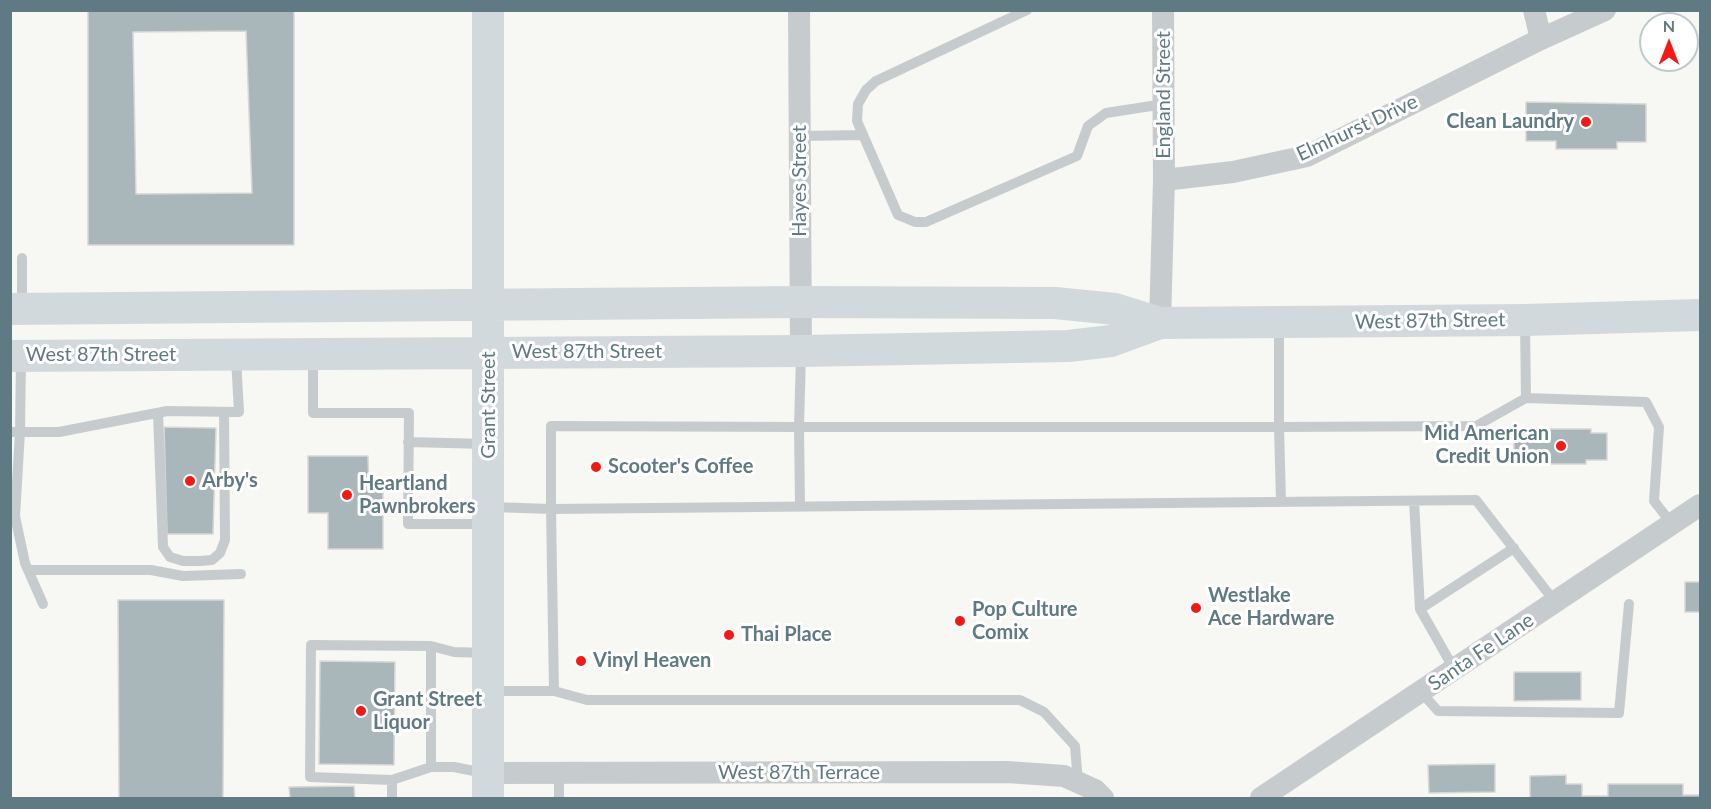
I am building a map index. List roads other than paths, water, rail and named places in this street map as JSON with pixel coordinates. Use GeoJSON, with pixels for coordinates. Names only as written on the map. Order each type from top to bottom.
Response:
{"type":"FeatureCollection","features":[{"type":"Feature","properties":{"kind":"main road","name":"Grant Street"},"geometry":{"type":"LineString","coordinates":[[488,10],[490,444],[488,786]]}},
{"type":"Feature","properties":{"kind":"main road","name":"West 87th Street"},"geometry":{"type":"LineString","coordinates":[[16,309],[801,302],[1055,303],[1115,309],[1160,323],[1525,320],[1701,315]]}},
{"type":"Feature","properties":{"kind":"main road","name":"West 87th Street"},"geometry":{"type":"LineString","coordinates":[[16,356],[801,351],[1068,346],[1111,341],[1160,323]]}},
{"type":"Feature","properties":{"kind":"street","name":"Hayes Street"},"geometry":{"type":"LineString","coordinates":[[799,10],[801,351]]}},
{"type":"Feature","properties":{"kind":"street","name":"England Street"},"geometry":{"type":"LineString","coordinates":[[1163,10],[1164,180]]}},
{"type":"Feature","properties":{"kind":"street"},"geometry":{"type":"LineString","coordinates":[[1534,10],[1541,39]]}},
{"type":"Feature","properties":{"kind":"street","name":"Elmhurst Drive"},"geometry":{"type":"LineString","coordinates":[[1164,180],[1233,172],[1307,156],[1541,39],[1605,10]]}},
{"type":"Feature","properties":{"kind":"street"},"geometry":{"type":"LineString","coordinates":[[1160,323],[1164,180]]}},
{"type":"Feature","properties":{"kind":"street","name":"Santa Fe Lane"},"geometry":{"type":"LineString","coordinates":[[1273,795],[1454,669],[1701,505]]}},
{"type":"Feature","properties":{"kind":"street","name":"West 87th Terrace"},"geometry":{"type":"LineString","coordinates":[[488,786],[559,773],[1007,772],[1064,776],[1095,790],[1103,798]]}},
{"type":"Feature","properties":{"kind":"lane"},"geometry":{"type":"LineString","coordinates":[[1027,10],[876,81],[866,90],[858,104],[857,121],[898,215],[915,222],[926,222],[1077,156],[1088,126],[1106,113],[1164,104]]}},
{"type":"Feature","properties":{"kind":"lane"},"geometry":{"type":"LineString","coordinates":[[800,136],[863,135]]}},
{"type":"Feature","properties":{"kind":"lane"},"geometry":{"type":"LineString","coordinates":[[16,309],[22,258]]}},
{"type":"Feature","properties":{"kind":"lane"},"geometry":{"type":"LineString","coordinates":[[1525,320],[1526,398]]}},
{"type":"Feature","properties":{"kind":"lane"},"geometry":{"type":"LineString","coordinates":[[1279,323],[1281,502]]}},
{"type":"Feature","properties":{"kind":"lane"},"geometry":{"type":"LineString","coordinates":[[800,506],[798,427],[801,351]]}},
{"type":"Feature","properties":{"kind":"lane"},"geometry":{"type":"LineString","coordinates":[[313,353],[313,413],[408,413],[408,524],[551,508],[1476,500],[1555,602]]}},
{"type":"Feature","properties":{"kind":"lane"},"geometry":{"type":"LineString","coordinates":[[15,432],[59,432],[158,413],[239,412],[235,354]]}},
{"type":"Feature","properties":{"kind":"lane"},"geometry":{"type":"LineString","coordinates":[[16,356],[15,516],[28,570],[43,604]]}},
{"type":"Feature","properties":{"kind":"lane"},"geometry":{"type":"LineString","coordinates":[[554,691],[551,426],[1476,426],[1526,398],[1646,402],[1659,427],[1654,501],[1672,524]]}},
{"type":"Feature","properties":{"kind":"lane"},"geometry":{"type":"LineString","coordinates":[[158,413],[163,548],[170,557],[183,561],[200,561],[212,560],[220,553],[225,540],[224,412]]}},
{"type":"Feature","properties":{"kind":"lane"},"geometry":{"type":"LineString","coordinates":[[408,442],[490,444]]}},
{"type":"Feature","properties":{"kind":"lane"},"geometry":{"type":"LineString","coordinates":[[1414,501],[1420,609],[1454,669]]}},
{"type":"Feature","properties":{"kind":"lane"},"geometry":{"type":"LineString","coordinates":[[1420,609],[1514,548]]}},
{"type":"Feature","properties":{"kind":"lane"},"geometry":{"type":"LineString","coordinates":[[28,570],[151,570],[183,576],[241,573]]}},
{"type":"Feature","properties":{"kind":"lane"},"geometry":{"type":"LineString","coordinates":[[1421,692],[1438,711],[1619,713],[1629,604]]}},
{"type":"Feature","properties":{"kind":"lane"},"geometry":{"type":"LineString","coordinates":[[488,653],[454,652],[431,646],[311,645],[310,777],[392,780],[431,767],[454,767],[488,786]]}},
{"type":"Feature","properties":{"kind":"lane"},"geometry":{"type":"LineString","coordinates":[[431,646],[431,767]]}},
{"type":"Feature","properties":{"kind":"lane"},"geometry":{"type":"LineString","coordinates":[[488,691],[554,691],[587,700],[1020,699],[1044,712],[1075,746],[1078,782]]}},
{"type":"Feature","properties":{"kind":"lane"},"geometry":{"type":"LineString","coordinates":[[559,773],[559,798]]}},
{"type":"Feature","properties":{"kind":"lane"},"geometry":{"type":"LineString","coordinates":[[392,780],[392,798]]}},
{"type":"Feature","properties":{"kind":"place","name":"Clean Laundry"},"geometry":{"type":"Point","coordinates":[1586,122]}},
{"type":"Feature","properties":{"kind":"place","name":"Mid American Credit Union"},"geometry":{"type":"Point","coordinates":[1561,446]}},
{"type":"Feature","properties":{"kind":"place","name":"Scooter's Coffee"},"geometry":{"type":"Point","coordinates":[596,467]}},
{"type":"Feature","properties":{"kind":"place","name":"Arby's"},"geometry":{"type":"Point","coordinates":[190,481]}},
{"type":"Feature","properties":{"kind":"place","name":"Heartland Pawnbrokers"},"geometry":{"type":"Point","coordinates":[347,495]}},
{"type":"Feature","properties":{"kind":"place","name":"Westlake Ace Hardware"},"geometry":{"type":"Point","coordinates":[1196,608]}},
{"type":"Feature","properties":{"kind":"place","name":"Pop Culture Comix"},"geometry":{"type":"Point","coordinates":[960,621]}},
{"type":"Feature","properties":{"kind":"place","name":"Thai Place"},"geometry":{"type":"Point","coordinates":[729,635]}},
{"type":"Feature","properties":{"kind":"place","name":"Vinyl Heaven"},"geometry":{"type":"Point","coordinates":[581,661]}},
{"type":"Feature","properties":{"kind":"place","name":"Grant Street Liquor"},"geometry":{"type":"Point","coordinates":[361,711]}}]}
